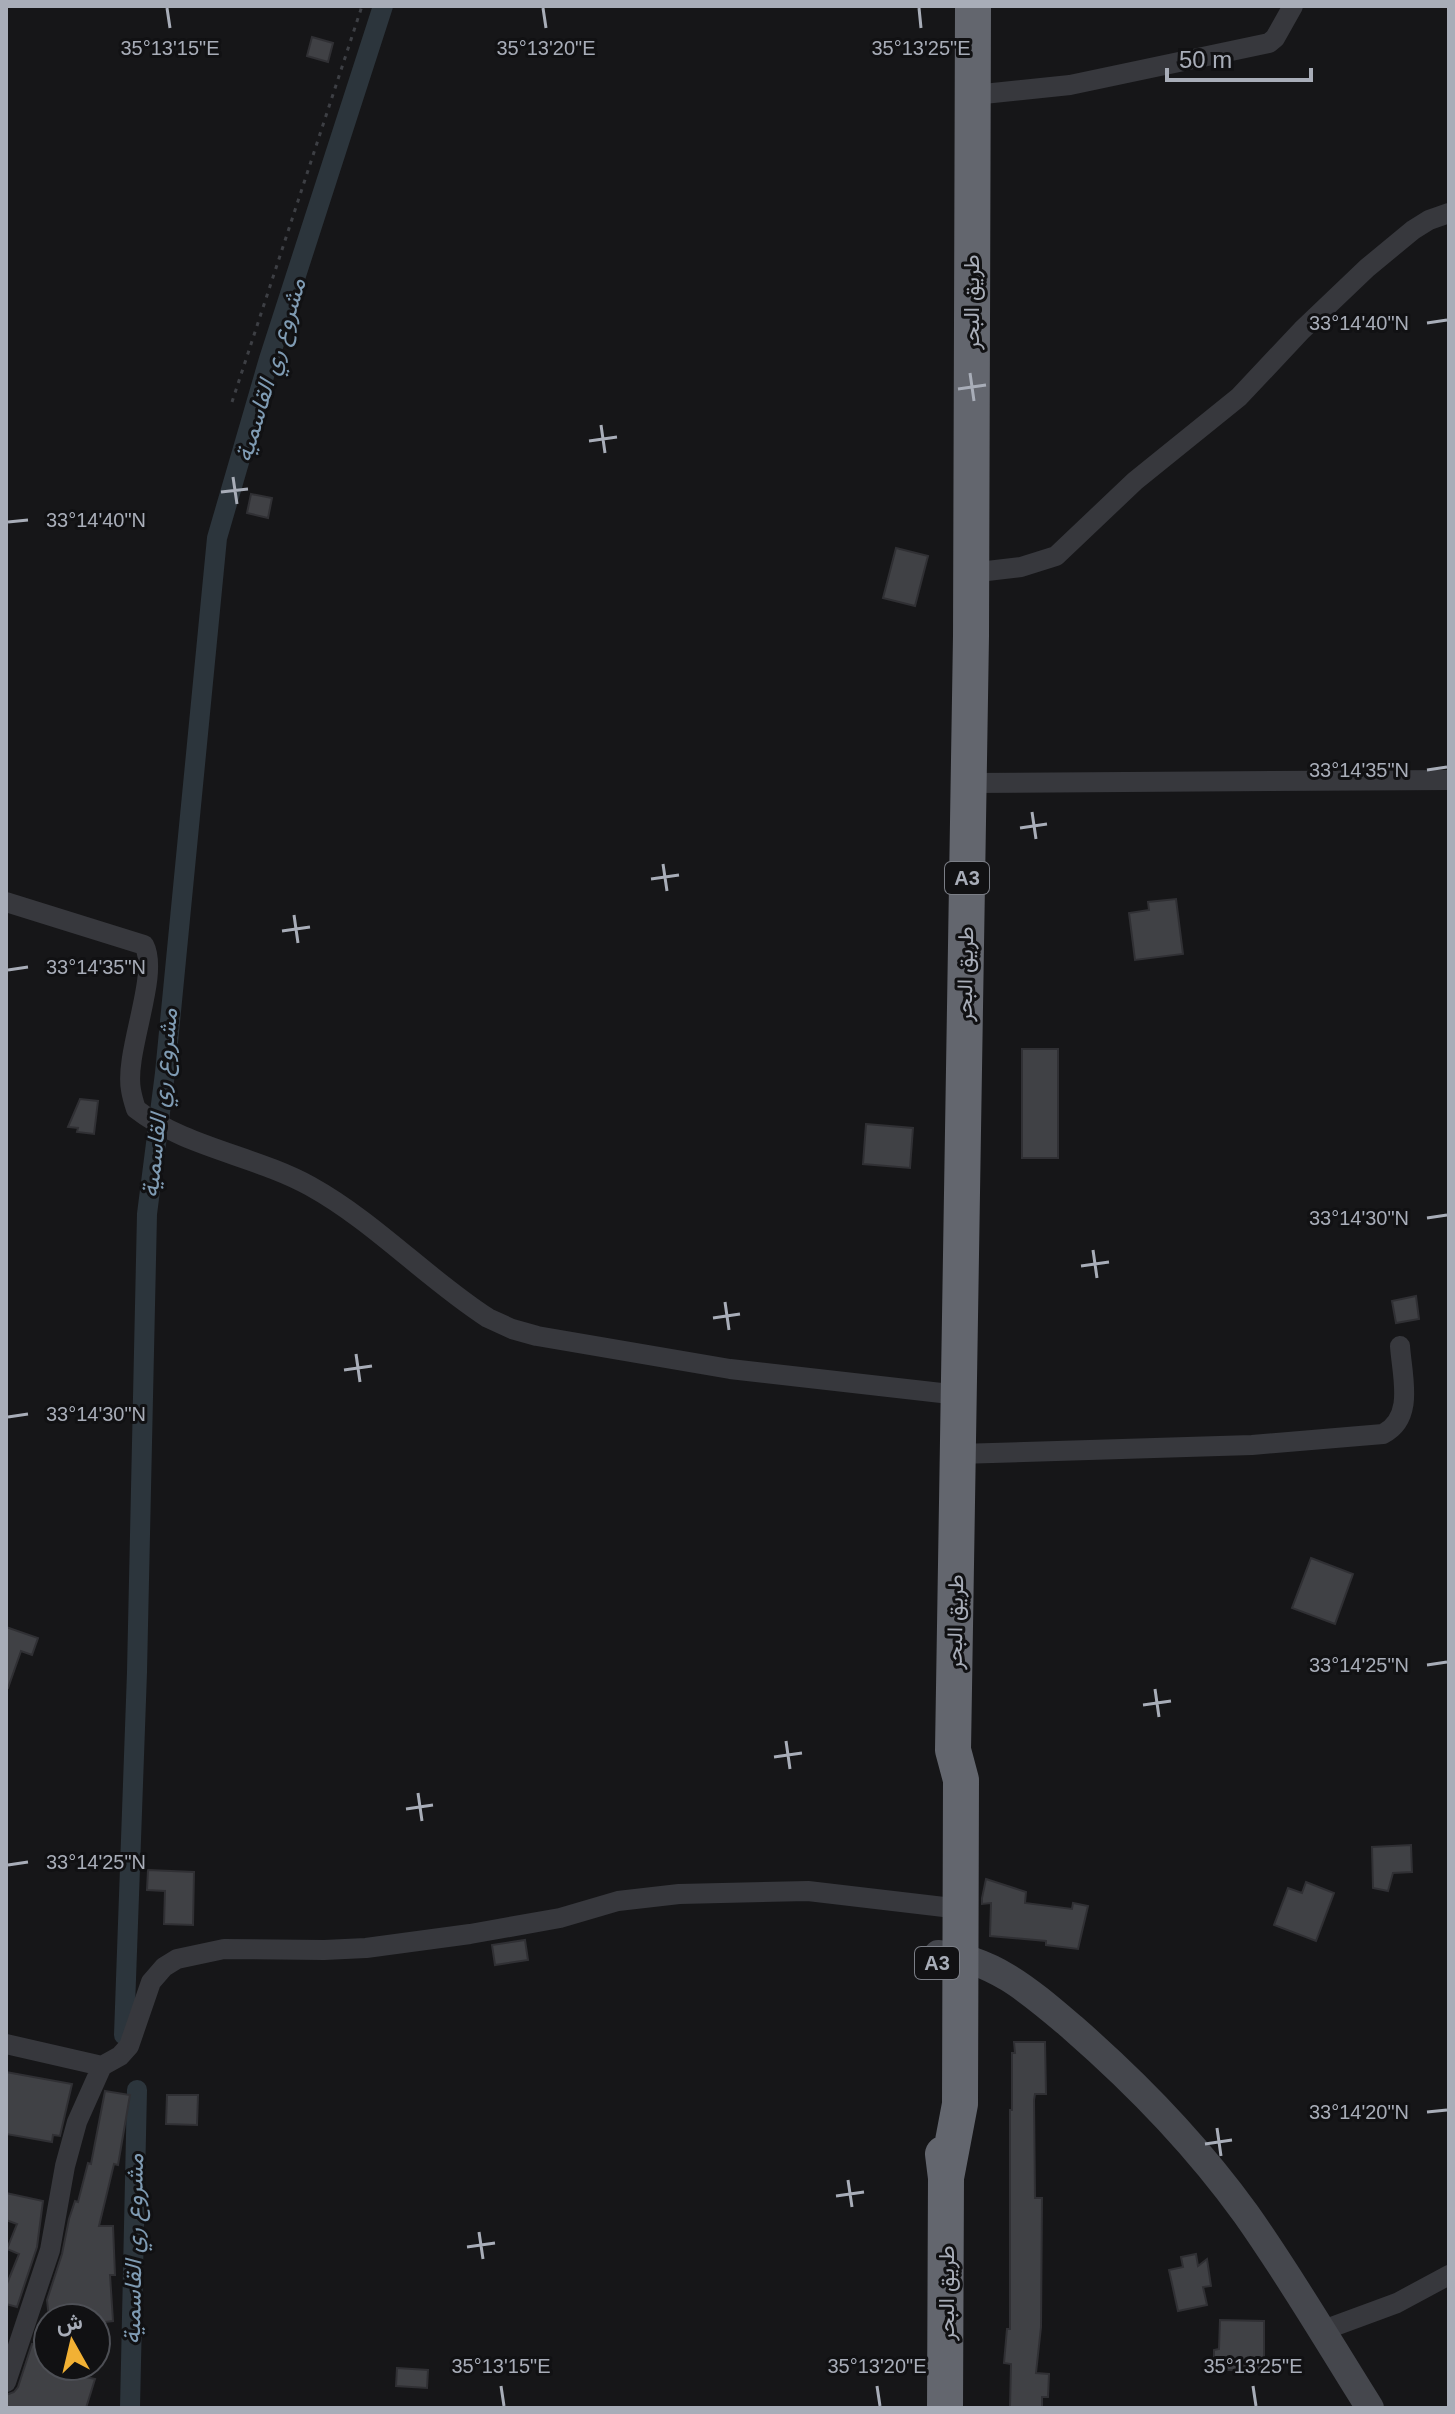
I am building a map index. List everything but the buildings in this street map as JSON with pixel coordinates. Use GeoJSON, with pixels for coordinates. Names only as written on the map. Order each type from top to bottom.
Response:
{"type":"FeatureCollection","features":[{"type":"Feature","properties":{"kind":"highway","name":"طريق البحر"},"geometry":{"type":"LineString","coordinates":[[945,2408],[946,2178],[938,2106],[950,1908],[939,1781],[953,1750],[968,783],[973,6]]}},
{"type":"Feature","properties":{"kind":"street"},"geometry":{"type":"LineString","coordinates":[[974,95],[1070,85],[1269,43],[1293,6]]}},
{"type":"Feature","properties":{"kind":"street"},"geometry":{"type":"LineString","coordinates":[[970,573],[1021,567],[1056,556],[1135,481],[1239,397],[1302,330],[1367,268],[1413,230],[1449,213]]}},
{"type":"Feature","properties":{"kind":"street"},"geometry":{"type":"LineString","coordinates":[[968,783],[1449,780]]}},
{"type":"Feature","properties":{"kind":"street"},"geometry":{"type":"LineString","coordinates":[[6,902],[144,945],[149,965],[133,1050],[130,1089],[136,1109],[168,1129],[310,1186],[417,1263],[470,1307],[512,1329],[579,1344],[730,1369],[959,1395]]}},
{"type":"Feature","properties":{"kind":"street"},"geometry":{"type":"LineString","coordinates":[[958,1454],[1252,1445],[1383,1434],[1397,1425],[1402,1417],[1400,1346]]}},
{"type":"Feature","properties":{"kind":"street"},"geometry":{"type":"LineString","coordinates":[[6,2382],[50,2250],[65,2166],[77,2122],[102,2066],[120,2056],[129,2046],[151,1982],[164,1967],[177,1959],[224,1949],[366,1948],[485,1931],[560,1918],[618,1901],[679,1894],[808,1891],[950,1908]]}},
{"type":"Feature","properties":{"kind":"street"},"geometry":{"type":"LineString","coordinates":[[948,1955],[999,1971],[1024,1986],[1104,2055],[1155,2107],[1245,2213],[1370,2408]]}},
{"type":"Feature","properties":{"kind":"street"},"geometry":{"type":"LineString","coordinates":[[6,2044],[102,2066]]}},
{"type":"Feature","properties":{"kind":"street"},"geometry":{"type":"LineString","coordinates":[[1321,2331],[1397,2303],[1449,2275]]}},
{"type":"Feature","properties":{"kind":"path"},"geometry":{"type":"LineString","coordinates":[[232,402],[362,6]]}},
{"type":"Feature","properties":{"kind":"waterway","name":"مشروع ري القاسمية"},"geometry":{"type":"LineString","coordinates":[[124,2035],[137,1672],[147,1214],[165,1073],[217,538],[269,359],[383,6]]}},
{"type":"Feature","properties":{"kind":"waterway","name":"مشروع ري القاسمية"},"geometry":{"type":"LineString","coordinates":[[130,2408],[137,2090]]}}]}
